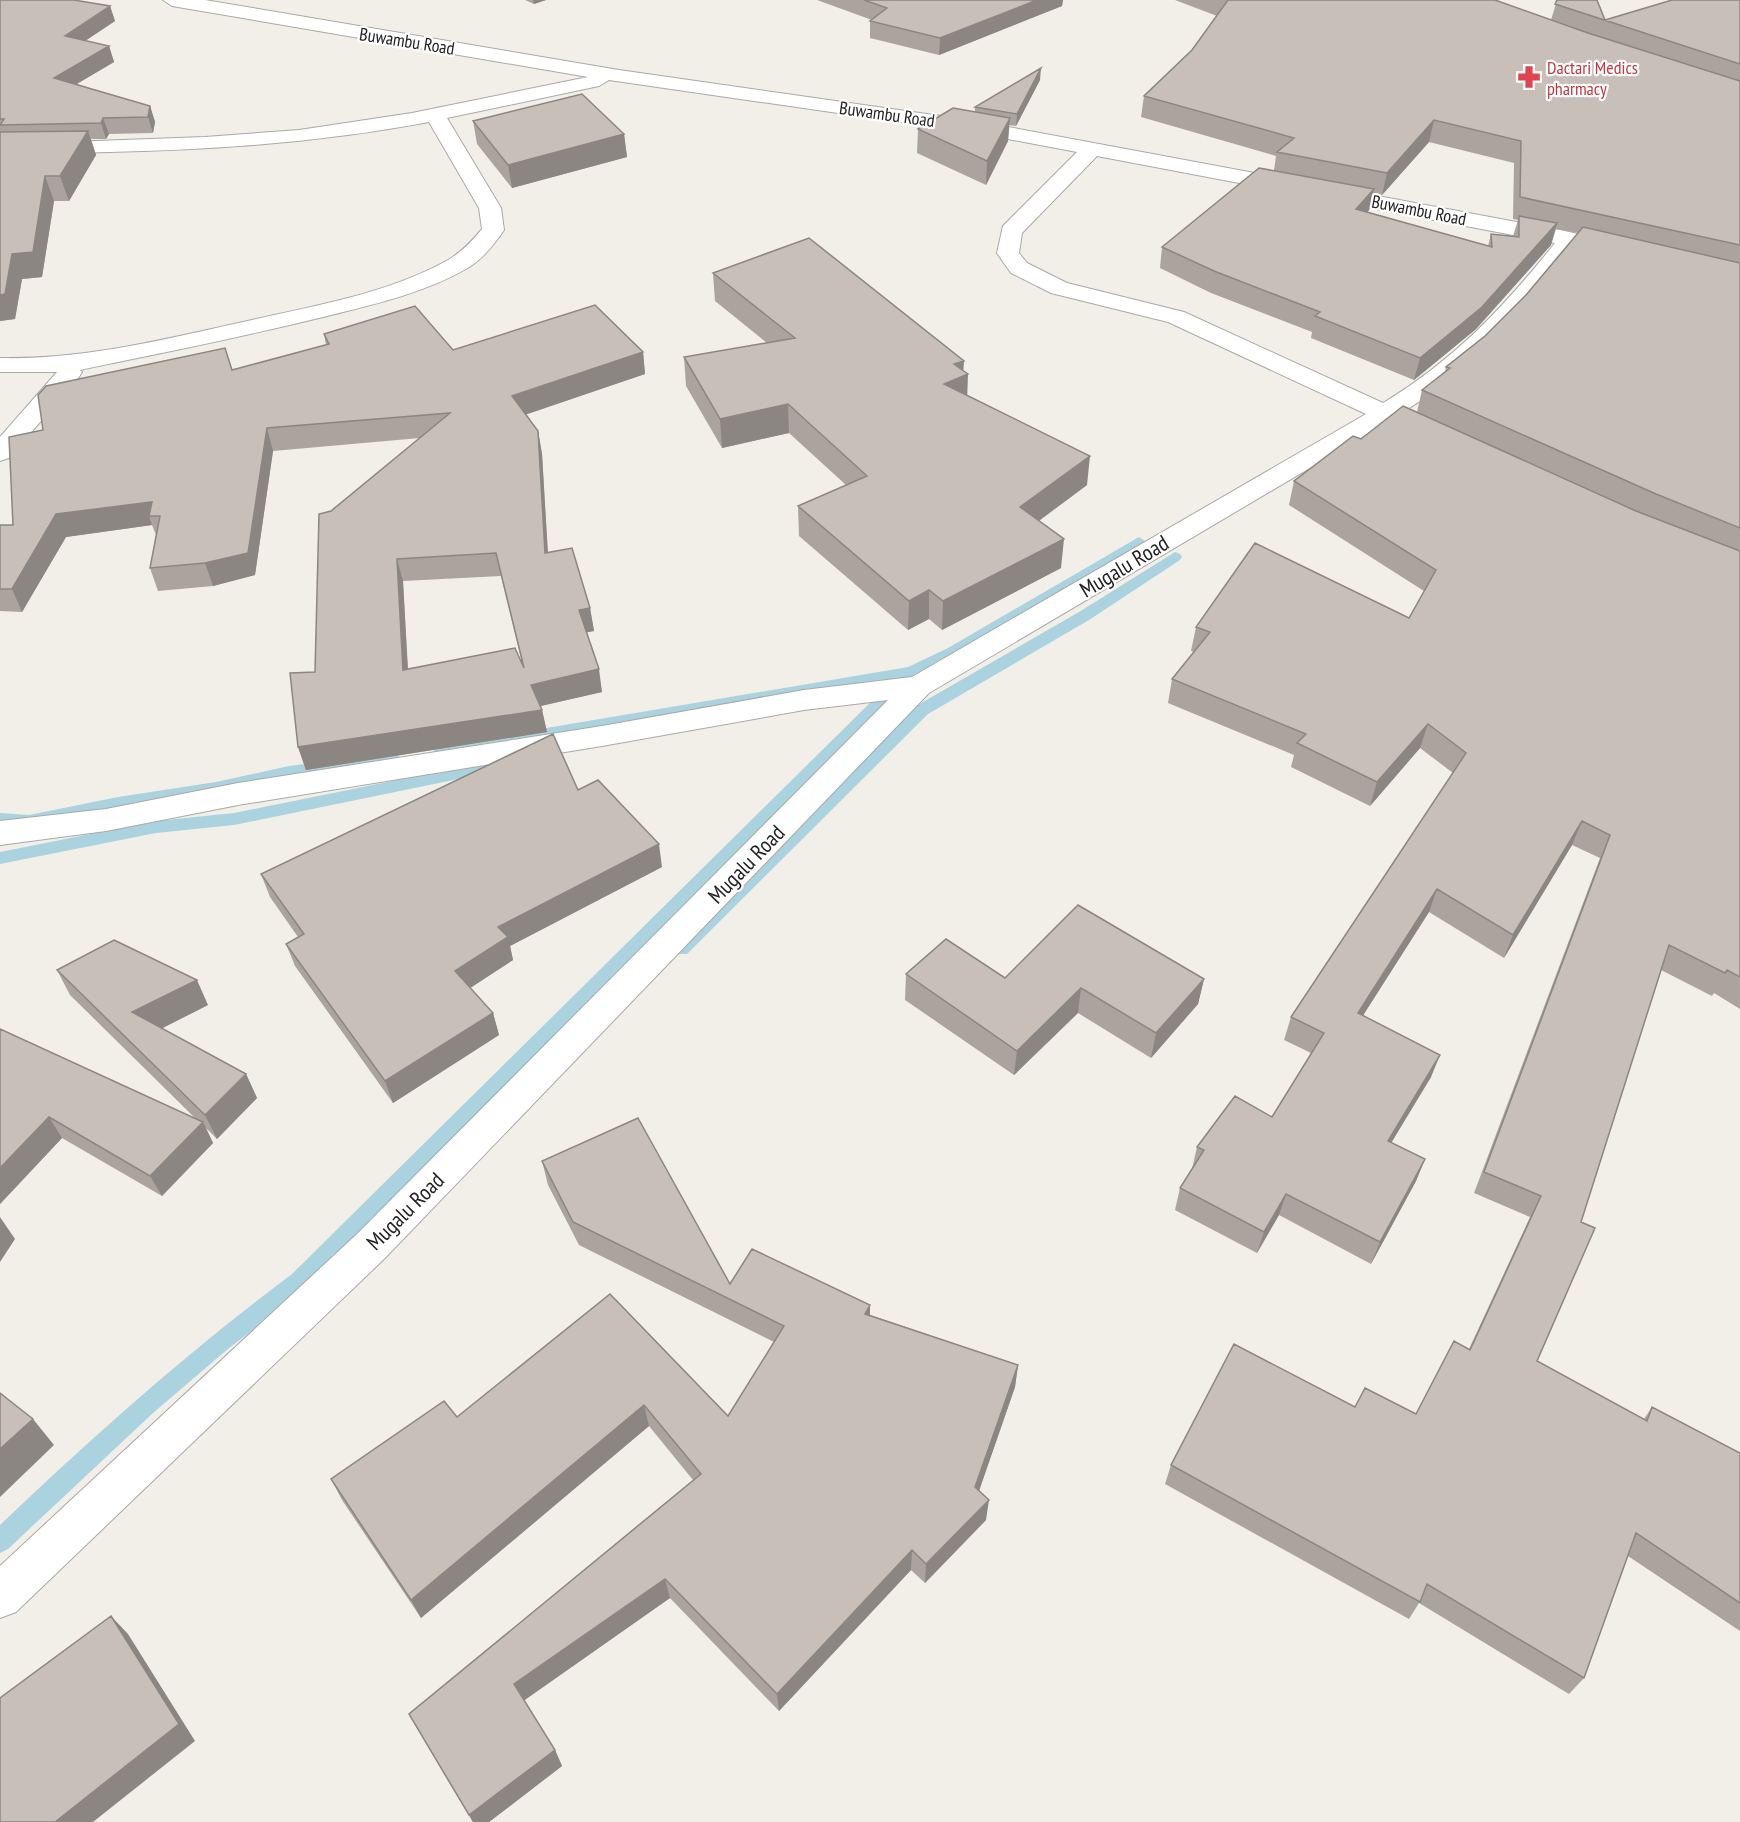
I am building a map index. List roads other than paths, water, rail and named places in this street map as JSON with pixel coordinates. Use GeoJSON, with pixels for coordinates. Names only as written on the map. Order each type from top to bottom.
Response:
{"type":"FeatureCollection","features":[{"type":"Feature","properties":{"kind":"street","name":"Buwambu Road"},"geometry":{"type":"LineString","coordinates":[[172,0],[619,76],[976,127],[1581,242]]}},
{"type":"Feature","properties":{"kind":"street"},"geometry":{"type":"LineString","coordinates":[[28,148],[223,143],[300,136],[434,114],[619,76]]}},
{"type":"Feature","properties":{"kind":"street"},"geometry":{"type":"LineString","coordinates":[[0,365],[44,366],[77,363],[374,297],[423,280],[458,264],[482,245],[494,230],[490,208],[434,114]]}},
{"type":"Feature","properties":{"kind":"street"},"geometry":{"type":"LineString","coordinates":[[1093,148],[1011,231],[1008,253],[1019,268],[1059,288],[1176,317],[1426,432]]}},
{"type":"Feature","properties":{"kind":"street","name":"Mugalu Road"},"geometry":{"type":"LineString","coordinates":[[0,1596],[370,1247],[919,686],[1290,471],[1414,395],[1472,350],[1581,242]]}},
{"type":"Feature","properties":{"kind":"street"},"geometry":{"type":"LineString","coordinates":[[0,453],[77,363]]}},
{"type":"Feature","properties":{"kind":"street"},"geometry":{"type":"LineString","coordinates":[[0,832],[106,820],[249,792],[602,736],[804,700],[919,686]]}},
{"type":"Feature","properties":{"kind":"waterway"},"geometry":{"type":"LineString","coordinates":[[440,752],[912,672],[954,652],[1021,614],[1139,542]]}},
{"type":"Feature","properties":{"kind":"waterway"},"geometry":{"type":"LineString","coordinates":[[681,949],[922,710],[1084,616],[1175,557]]}},
{"type":"Feature","properties":{"kind":"waterway"},"geometry":{"type":"LineString","coordinates":[[0,1541],[145,1405],[221,1341],[300,1281],[889,694]]}},
{"type":"Feature","properties":{"kind":"waterway"},"geometry":{"type":"LineString","coordinates":[[0,819],[29,821],[118,803],[216,788],[289,772],[392,759]]}},
{"type":"Feature","properties":{"kind":"waterway"},"geometry":{"type":"LineString","coordinates":[[0,858],[156,827],[234,819],[501,765]]}},
{"type":"Feature","properties":{"kind":"place","name":"Dactari Medics pharmacy"},"geometry":{"type":"Point","coordinates":[1529,77]}}]}
